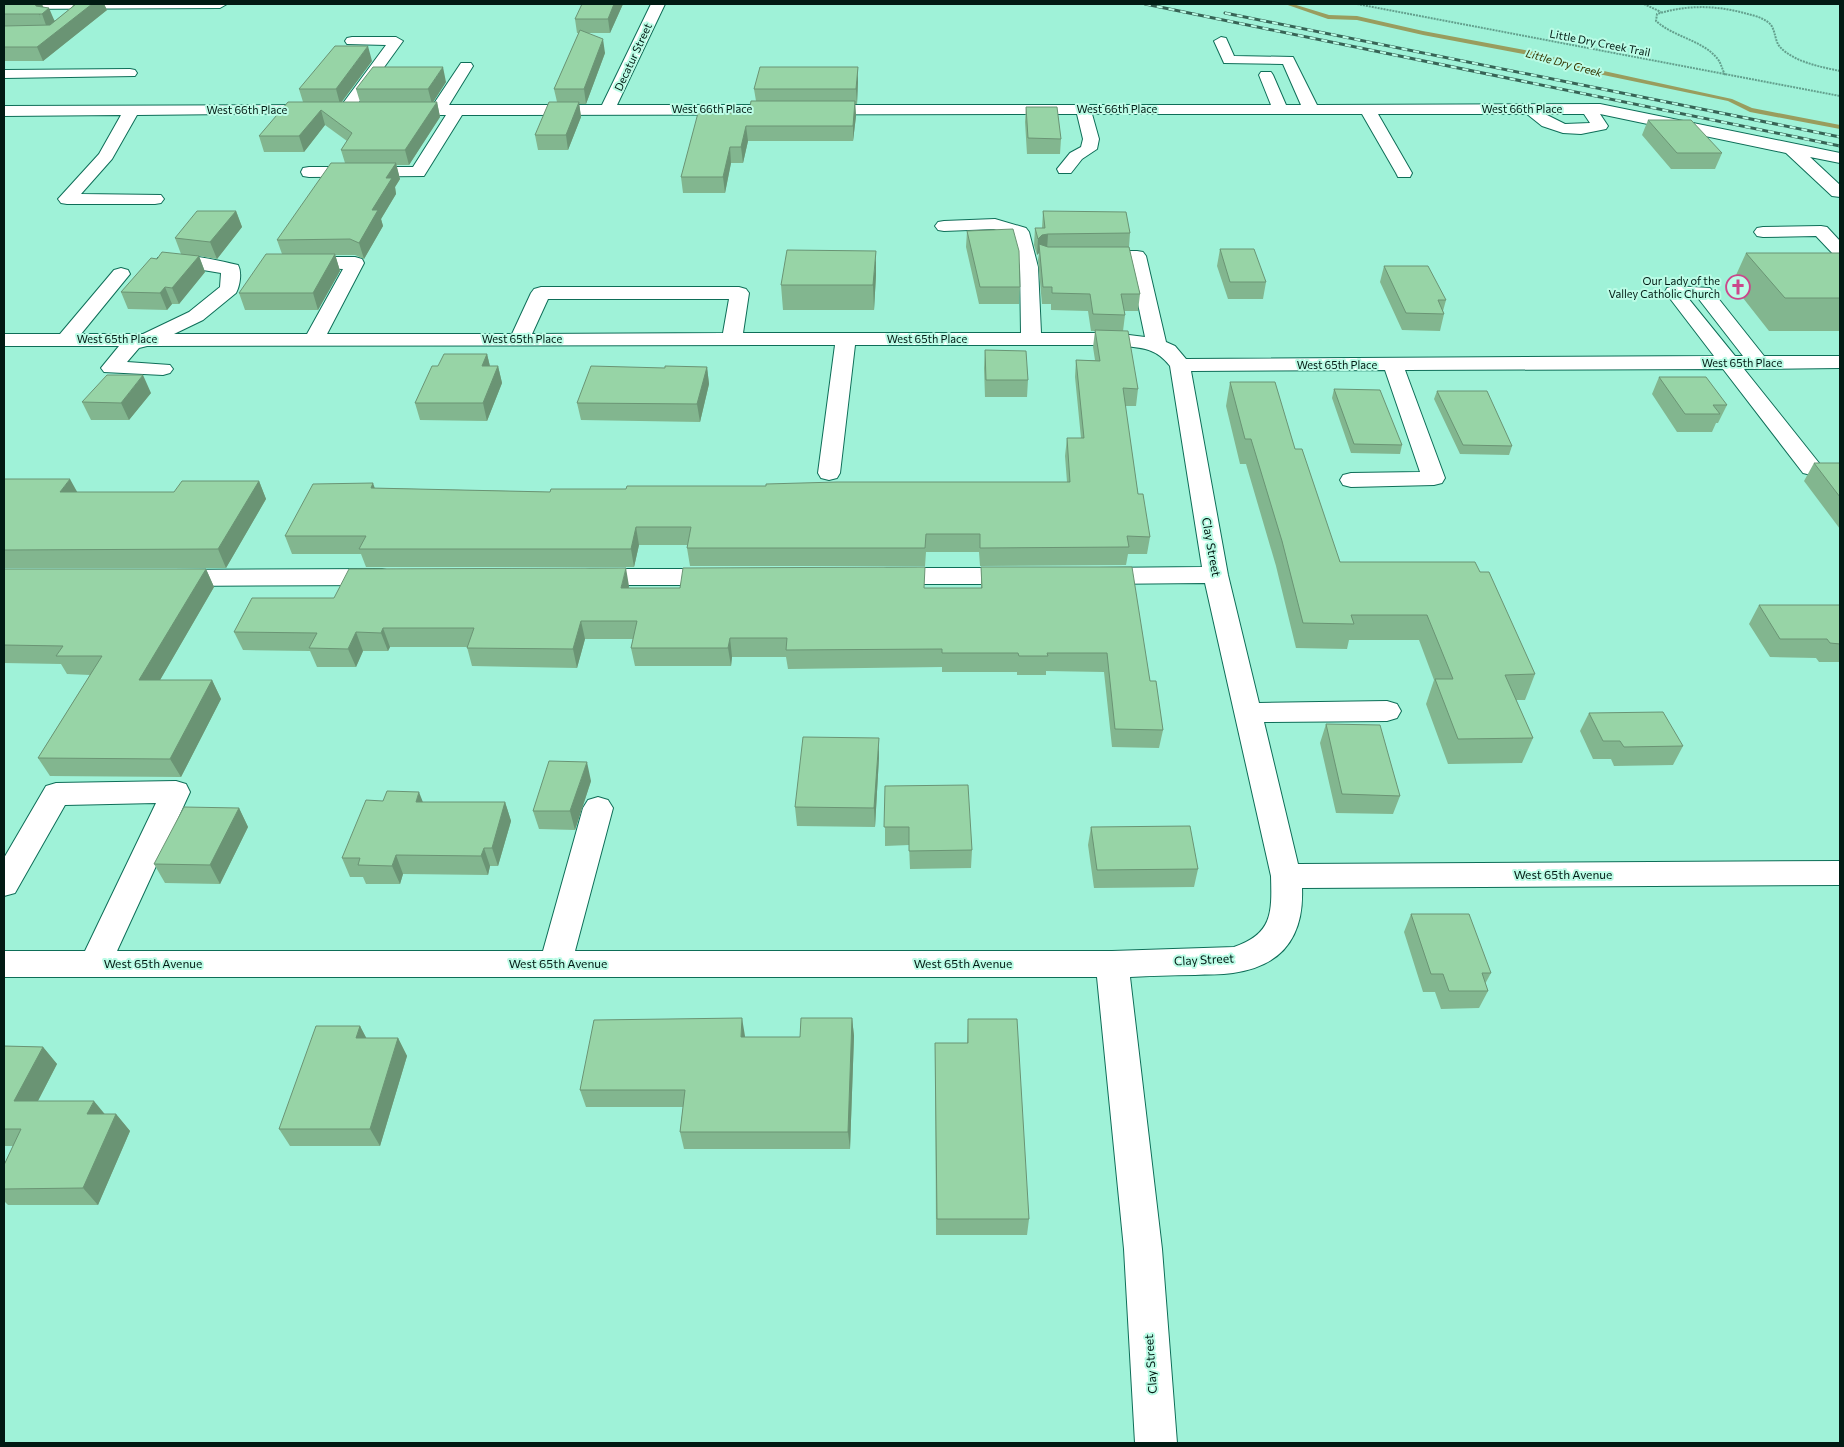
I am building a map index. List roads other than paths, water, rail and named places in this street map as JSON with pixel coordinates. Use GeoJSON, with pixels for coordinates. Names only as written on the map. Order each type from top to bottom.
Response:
{"type":"FeatureCollection","features":[{"type":"Feature","properties":{"kind":"street"},"geometry":{"type":"LineString","coordinates":[[4,5],[220,4]]}},
{"type":"Feature","properties":{"kind":"street","name":"Decatur Street"},"geometry":{"type":"LineString","coordinates":[[608,109],[658,4]]}},
{"type":"Feature","properties":{"kind":"street"},"geometry":{"type":"LineString","coordinates":[[4,16],[73,16],[69,20]]}},
{"type":"Feature","properties":{"kind":"street"},"geometry":{"type":"LineString","coordinates":[[346,110],[396,41],[352,41]]}},
{"type":"Feature","properties":{"kind":"street"},"geometry":{"type":"LineString","coordinates":[[1221,41],[1229,60],[1288,60],[1311,109]]}},
{"type":"Feature","properties":{"kind":"street"},"geometry":{"type":"LineString","coordinates":[[438,110],[466,66]]}},
{"type":"Feature","properties":{"kind":"street"},"geometry":{"type":"LineString","coordinates":[[4,74],[130,73]]}},
{"type":"Feature","properties":{"kind":"street"},"geometry":{"type":"LineString","coordinates":[[66,86],[80,74]]}},
{"type":"Feature","properties":{"kind":"street"},"geometry":{"type":"LineString","coordinates":[[1266,74],[1280,109]]}},
{"type":"Feature","properties":{"kind":"street"},"geometry":{"type":"LineString","coordinates":[[40,111],[53,98]]}},
{"type":"Feature","properties":{"kind":"street"},"geometry":{"type":"LineString","coordinates":[[1065,169],[1076,156],[1089,149],[1091,139],[1083,109]]}},
{"type":"Feature","properties":{"kind":"street"},"geometry":{"type":"LineString","coordinates":[[1367,109],[1404,173]]}},
{"type":"Feature","properties":{"kind":"street","name":"West 66th Place"},"geometry":{"type":"LineString","coordinates":[[383,110],[1531,109],[1543,122],[1558,128],[1585,130],[1600,126],[1595,109],[1791,148]]}},
{"type":"Feature","properties":{"kind":"street"},"geometry":{"type":"LineString","coordinates":[[132,110],[106,156],[67,199],[155,199]]}},
{"type":"Feature","properties":{"kind":"street","name":"West 66th Place"},"geometry":{"type":"LineString","coordinates":[[5,112],[364,110]]}},
{"type":"Feature","properties":{"kind":"street"},"geometry":{"type":"LineString","coordinates":[[309,172],[418,172],[457,110]]}},
{"type":"Feature","properties":{"kind":"street"},"geometry":{"type":"LineString","coordinates":[[1791,148],[1840,158]]}},
{"type":"Feature","properties":{"kind":"street"},"geometry":{"type":"LineString","coordinates":[[1791,148],[1838,192]]}},
{"type":"Feature","properties":{"kind":"street"},"geometry":{"type":"LineString","coordinates":[[944,226],[995,224],[1020,232],[1030,267],[1031,339]]}},
{"type":"Feature","properties":{"kind":"street"},"geometry":{"type":"LineString","coordinates":[[1764,232],[1821,232],[1840,251]]}},
{"type":"Feature","properties":{"kind":"street"},"geometry":{"type":"LineString","coordinates":[[1074,257],[1137,256],[1157,345],[1168,350],[1180,365]]}},
{"type":"Feature","properties":{"kind":"street"},"geometry":{"type":"LineString","coordinates":[[159,262],[191,262],[231,269],[229,289],[196,316],[148,339],[132,344],[111,368],[163,369]]}},
{"type":"Feature","properties":{"kind":"street"},"geometry":{"type":"LineString","coordinates":[[285,264],[355,263],[314,339]]}},
{"type":"Feature","properties":{"kind":"street"},"geometry":{"type":"LineString","coordinates":[[66,339],[120,274]]}},
{"type":"Feature","properties":{"kind":"street"},"geometry":{"type":"LineString","coordinates":[[214,327],[247,287]]}},
{"type":"Feature","properties":{"kind":"street"},"geometry":{"type":"LineString","coordinates":[[1759,363],[1703,292],[1674,292],[1811,468]]}},
{"type":"Feature","properties":{"kind":"street"},"geometry":{"type":"LineString","coordinates":[[519,338],[541,293],[739,293],[732,338]]}},
{"type":"Feature","properties":{"kind":"street","name":"West 65th Place"},"geometry":{"type":"LineString","coordinates":[[4,340],[148,339],[214,327],[314,339],[1113,339],[1157,345]]}},
{"type":"Feature","properties":{"kind":"street"},"geometry":{"type":"LineString","coordinates":[[829,473],[846,338]]}},
{"type":"Feature","properties":{"kind":"street"},"geometry":{"type":"LineString","coordinates":[[1716,345],[1744,344]]}},
{"type":"Feature","properties":{"kind":"street","name":"West 65th Place"},"geometry":{"type":"LineString","coordinates":[[1180,365],[1840,362]]}},
{"type":"Feature","properties":{"kind":"street"},"geometry":{"type":"LineString","coordinates":[[1350,480],[1434,478],[1392,364]]}},
{"type":"Feature","properties":{"kind":"street","name":"Clay Street"},"geometry":{"type":"LineString","coordinates":[[1156,1443],[1143,1249],[1112,964],[1234,960],[1258,952],[1274,939],[1283,926],[1287,907],[1286,876],[1216,575],[1180,365]]}},
{"type":"Feature","properties":{"kind":"street"},"geometry":{"type":"LineString","coordinates":[[1077,576],[1216,575]]}},
{"type":"Feature","properties":{"kind":"street"},"geometry":{"type":"LineString","coordinates":[[570,577],[739,576]]}},
{"type":"Feature","properties":{"kind":"street"},"geometry":{"type":"LineString","coordinates":[[868,576],[1037,576]]}},
{"type":"Feature","properties":{"kind":"street"},"geometry":{"type":"LineString","coordinates":[[153,578],[401,577]]}},
{"type":"Feature","properties":{"kind":"street"},"geometry":{"type":"LineString","coordinates":[[1248,713],[1387,711]]}},
{"type":"Feature","properties":{"kind":"street"},"geometry":{"type":"LineString","coordinates":[[4,884],[56,794],[176,792],[95,964]]}},
{"type":"Feature","properties":{"kind":"street"},"geometry":{"type":"LineString","coordinates":[[555,964],[598,808]]}},
{"type":"Feature","properties":{"kind":"street","name":"West 65th Avenue"},"geometry":{"type":"LineString","coordinates":[[1286,876],[1840,873]]}},
{"type":"Feature","properties":{"kind":"street","name":"West 65th Avenue"},"geometry":{"type":"LineString","coordinates":[[4,964],[1112,964]]}},
{"type":"Feature","properties":{"kind":"waterway","name":"Little Dry Creek"},"geometry":{"type":"LineString","coordinates":[[1288,4],[1328,17],[1357,18],[1423,33],[1535,54],[1589,70],[1730,100],[1750,110],[1840,127]]}},
{"type":"Feature","properties":{"kind":"railway"},"geometry":{"type":"LineString","coordinates":[[1145,4],[1840,146]]}},
{"type":"Feature","properties":{"kind":"railway"},"geometry":{"type":"LineString","coordinates":[[1225,13],[1840,137]]}},
{"type":"Feature","properties":{"kind":"place","name":"Our Lady of the Valley Catholic Church"},"geometry":{"type":"Point","coordinates":[1738,287]}}]}
